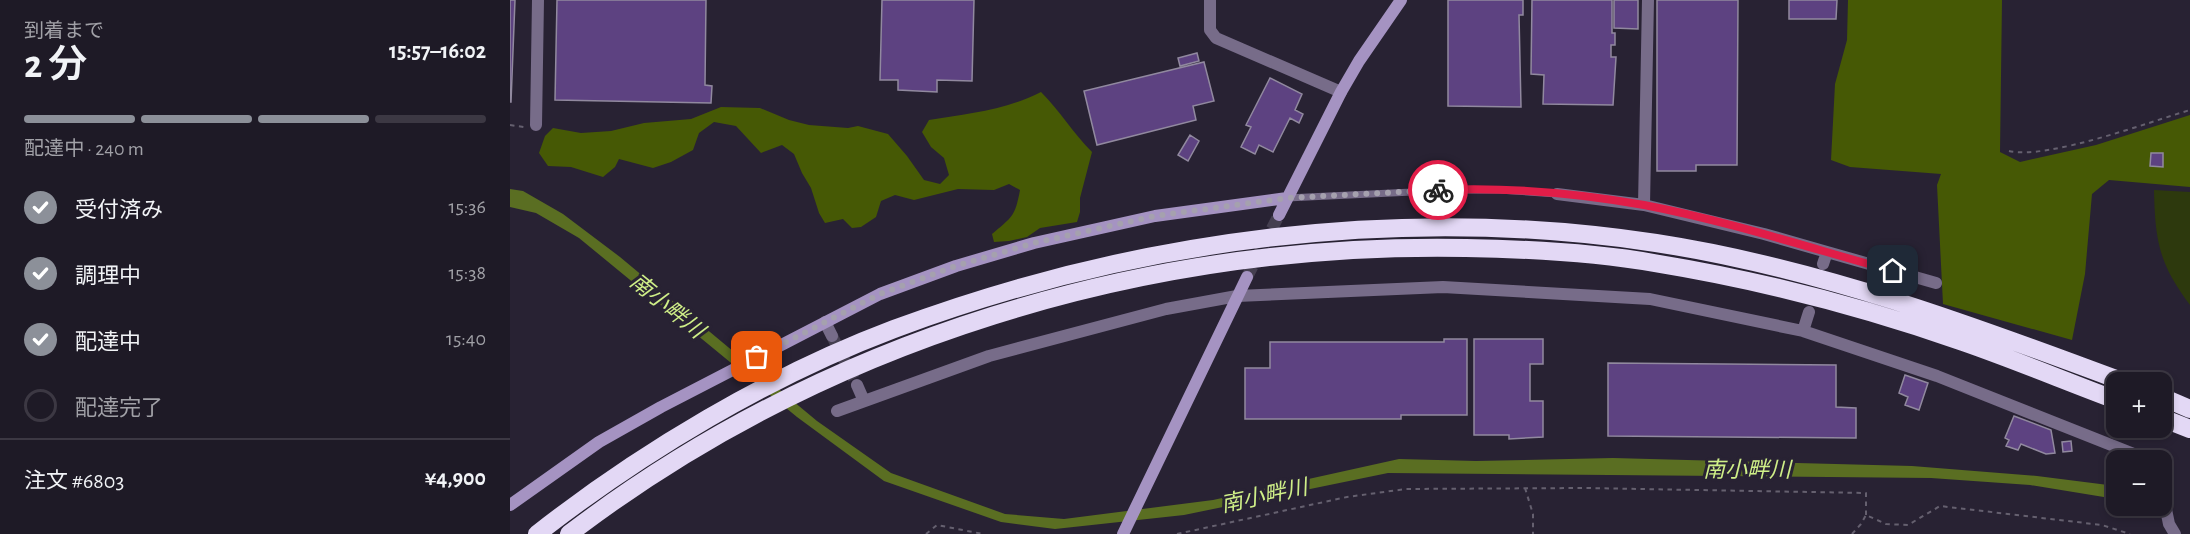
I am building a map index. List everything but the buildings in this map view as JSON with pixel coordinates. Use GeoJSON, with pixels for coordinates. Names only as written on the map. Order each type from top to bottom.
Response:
{"type":"FeatureCollection","features":[{"type":"Feature","properties":{"kind":"highway"},"geometry":{"type":"LineString","coordinates":[[537,534],[578,502],[653,452],[745,399],[781,379],[893,329],[999,293],[1101,266],[1204,246],[1293,234],[1434,227],[1569,233],[1655,243],[1736,258],[1803,274],[1899,302],[1967,324],[2106,375]]}},
{"type":"Feature","properties":{"kind":"highway"},"geometry":{"type":"LineString","coordinates":[[569,534],[668,465],[760,411],[797,392],[902,347],[1002,312],[1107,285],[1206,264],[1353,249],[1499,248],[1568,252],[1639,261],[1799,293],[1962,342],[2106,396]]}},
{"type":"Feature","properties":{"kind":"highway"},"geometry":{"type":"LineString","coordinates":[[2172,401],[2190,409]]}},
{"type":"Feature","properties":{"kind":"highway"},"geometry":{"type":"LineString","coordinates":[[2172,422],[2190,429]]}},
{"type":"Feature","properties":{"kind":"street"},"geometry":{"type":"LineString","coordinates":[[536,125],[538,0]]}},
{"type":"Feature","properties":{"kind":"street"},"geometry":{"type":"LineString","coordinates":[[1210,0],[1210,30],[1216,38],[1341,92]]}},
{"type":"Feature","properties":{"kind":"street"},"geometry":{"type":"LineString","coordinates":[[1278,215],[1341,92],[1359,61],[1401,0]]}},
{"type":"Feature","properties":{"kind":"street"},"geometry":{"type":"LineString","coordinates":[[1644,206],[1647,0]]}},
{"type":"Feature","properties":{"kind":"street"},"geometry":{"type":"LineString","coordinates":[[1557,194],[1644,206],[1764,234],[1825,258],[1936,283]]}},
{"type":"Feature","properties":{"kind":"street"},"geometry":{"type":"LineString","coordinates":[[510,505],[599,442],[717,377],[880,294],[956,266],[1034,243],[1155,216],[1287,198]]}},
{"type":"Feature","properties":{"kind":"street"},"geometry":{"type":"LineString","coordinates":[[1123,534],[1247,277]]}},
{"type":"Feature","properties":{"kind":"street"},"geometry":{"type":"LineString","coordinates":[[837,411],[989,356],[1166,309],[1238,296],[1443,287],[1650,299],[1803,331],[1937,376],[2124,450]]}},
{"type":"Feature","properties":{"kind":"street"},"geometry":{"type":"LineString","coordinates":[[1803,331],[1809,312]]}},
{"type":"Feature","properties":{"kind":"street"},"geometry":{"type":"LineString","coordinates":[[825,322],[832,336]]}},
{"type":"Feature","properties":{"kind":"street"},"geometry":{"type":"LineString","coordinates":[[856,385],[864,401]]}},
{"type":"Feature","properties":{"kind":"lane"},"geometry":{"type":"LineString","coordinates":[[1287,198],[1454,190],[1557,194]]}},
{"type":"Feature","properties":{"kind":"path"},"geometry":{"type":"LineString","coordinates":[[2009,152],[2019,153],[2068,146],[2190,110]]}},
{"type":"Feature","properties":{"kind":"path"},"geometry":{"type":"LineString","coordinates":[[1525,488],[1533,514],[1533,534]]}},
{"type":"Feature","properties":{"kind":"path"},"geometry":{"type":"LineString","coordinates":[[1178,534],[1347,497],[1406,489],[1525,488],[1866,493],[1866,515],[1852,534]]}},
{"type":"Feature","properties":{"kind":"path"},"geometry":{"type":"LineString","coordinates":[[1866,515],[1886,524],[1908,525],[1940,506],[2102,525],[2130,534]]}},
{"type":"Feature","properties":{"kind":"path"},"geometry":{"type":"LineString","coordinates":[[926,534],[937,525],[983,534]]}},
{"type":"Feature","properties":{"kind":"shaded area"},"geometry":{"type":"Polygon","coordinates":[[[1848,0],[2002,0],[2000,152],[2020,162],[2096,145],[2190,115],[2190,187],[2109,180],[2092,194],[2085,274],[2072,340],[1943,304],[1937,185],[1941,174],[1850,167],[1831,160],[1835,84],[1847,40],[1848,0]]]}},
{"type":"Feature","properties":{"kind":"shaded area"},"geometry":{"type":"Polygon","coordinates":[[[1041,92],[1092,152],[1080,198],[1080,212],[1077,222],[1040,228],[1027,237],[1009,241],[994,242],[992,234],[1008,220],[1016,206],[1020,190],[1009,184],[994,190],[958,189],[914,200],[895,195],[881,201],[876,217],[861,227],[852,228],[843,219],[825,223],[794,154],[782,145],[761,153],[736,126],[714,122],[699,133],[693,150],[671,162],[653,168],[619,159],[615,167],[603,177],[571,167],[548,166],[539,153],[545,136],[553,128],[581,133],[611,131],[644,123],[691,119],[721,107],[760,108],[789,120],[809,125],[848,128],[858,126],[888,134],[924,180],[940,184],[949,175],[944,158],[931,147],[922,132],[929,120],[1000,107],[1041,92]]]}},
{"type":"Feature","properties":{"kind":"shaded area"},"geometry":{"type":"Polygon","coordinates":[[[2154,190],[2190,192],[2190,305],[2165,264],[2158,238],[2154,190]]]}},
{"type":"Feature","properties":{"kind":"water","name":"南小畔川"},"geometry":{"type":"Polygon","coordinates":[[[510,189],[523,191],[563,214],[620,257],[817,421],[891,473],[1005,514],[1064,519],[1213,500],[1399,459],[1476,461],[1613,458],[1912,466],[2037,476],[2106,485],[2106,497],[2030,485],[1931,478],[1388,473],[1184,515],[1055,529],[1001,522],[884,481],[797,417],[579,238],[536,213],[510,207],[510,189]]]}},
{"type":"Feature","properties":{"kind":"tunnel"},"geometry":{"type":"LineString","coordinates":[[1247,277],[1279,215]]}},
{"type":"Feature","properties":{"kind":"tunnel"},"geometry":{"type":"LineString","coordinates":[[832,336],[857,385]]}},
{"type":"Feature","properties":{"kind":"way so far"},"geometry":{"type":"LineString","coordinates":[[757,357],[880,294],[956,266],[1034,243],[1155,216],[1287,198],[1438,190]]}},
{"type":"Feature","properties":{"kind":"route"},"geometry":{"type":"LineString","coordinates":[[1438,190],[1499,190],[1557,194],[1644,206],[1764,234],[1893,271]]}}]}
